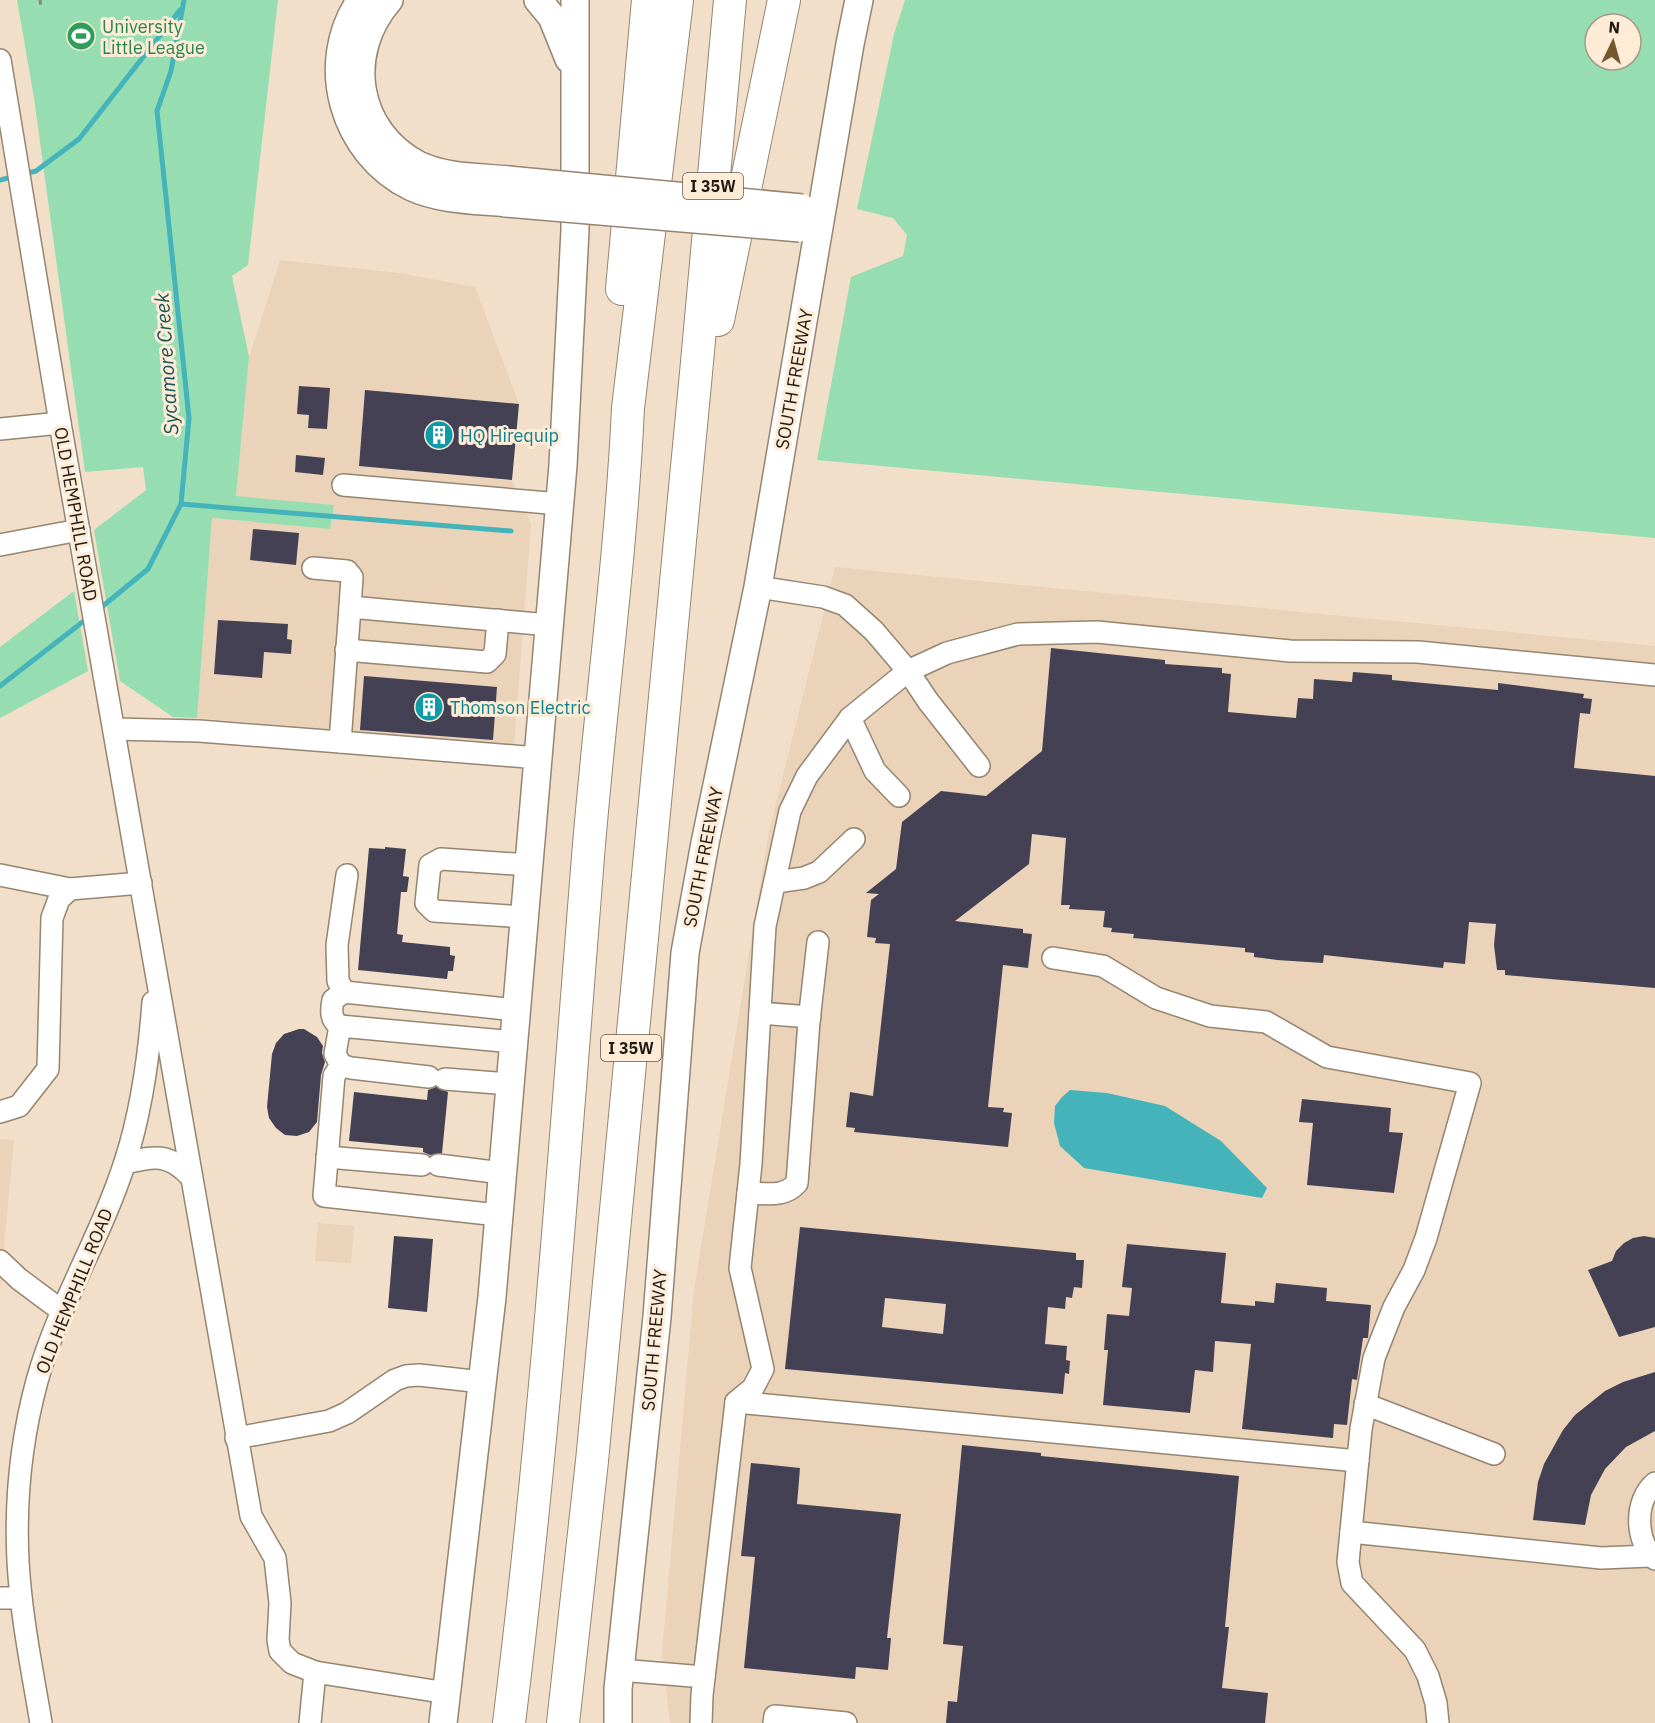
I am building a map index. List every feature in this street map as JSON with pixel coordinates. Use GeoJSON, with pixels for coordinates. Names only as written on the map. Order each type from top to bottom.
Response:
{"type":"FeatureCollection","features":[{"type":"Feature","properties":{"kind":"highway"},"geometry":{"type":"LineString","coordinates":[[628,408],[614,374],[648,0]]}},
{"type":"Feature","properties":{"kind":"highway","name":"I 35W"},"geometry":{"type":"LineString","coordinates":[[509,1723],[532,1525],[547,1367],[596,756],[626,466],[628,408],[677,0]]}},
{"type":"Feature","properties":{"kind":"highway","name":"I 35W"},"geometry":{"type":"LineString","coordinates":[[562,1723],[591,1472],[730,0]]}},
{"type":"Feature","properties":{"kind":"highway"},"geometry":{"type":"LineString","coordinates":[[696,373],[715,333],[784,0]]}},
{"type":"Feature","properties":{"kind":"main road"},"geometry":{"type":"LineString","coordinates":[[361,0],[347,27],[340,55],[340,89],[349,121],[363,146],[388,171],[413,188],[447,196],[507,191],[811,219]]}},
{"type":"Feature","properties":{"kind":"main road"},"geometry":{"type":"LineString","coordinates":[[389,0],[375,19],[368,34],[361,62],[360,75],[364,99],[375,125],[399,152],[419,165],[507,191]]}},
{"type":"Feature","properties":{"kind":"main road"},"geometry":{"type":"LineString","coordinates":[[538,0],[552,17],[558,29],[576,82]]}},
{"type":"Feature","properties":{"kind":"main road"},"geometry":{"type":"LineString","coordinates":[[444,1723],[482,1382],[502,1173],[560,504],[575,230],[575,0]]}},
{"type":"Feature","properties":{"kind":"main road","name":"SOUTH FREEWAY"},"geometry":{"type":"LineString","coordinates":[[618,1723],[620,1670],[657,1317],[686,953],[705,843],[758,587],[811,219],[859,0]]}},
{"type":"Feature","properties":{"kind":"street","name":"OLD HEMPHILL ROAD"},"geometry":{"type":"LineString","coordinates":[[0,60],[60,423],[251,1516],[274,1558],[280,1603],[278,1640],[280,1651],[292,1663],[315,1672]]}},
{"type":"Feature","properties":{"kind":"street"},"geometry":{"type":"LineString","coordinates":[[0,429],[60,423]]}},
{"type":"Feature","properties":{"kind":"street"},"geometry":{"type":"LineString","coordinates":[[343,485],[560,504]]}},
{"type":"Feature","properties":{"kind":"street"},"geometry":{"type":"LineString","coordinates":[[0,545],[79,530]]}},
{"type":"Feature","properties":{"kind":"street"},"geometry":{"type":"LineString","coordinates":[[313,568],[347,571],[352,577],[340,742]]}},
{"type":"Feature","properties":{"kind":"street"},"geometry":{"type":"LineString","coordinates":[[758,587],[823,597],[845,605],[874,631],[908,671],[928,701],[979,766]]}},
{"type":"Feature","properties":{"kind":"street"},"geometry":{"type":"LineString","coordinates":[[350,608],[549,625]]}},
{"type":"Feature","properties":{"kind":"street"},"geometry":{"type":"LineString","coordinates":[[346,650],[487,662],[495,654],[498,620]]}},
{"type":"Feature","properties":{"kind":"street"},"geometry":{"type":"LineString","coordinates":[[701,1723],[704,1677],[736,1402],[753,1388],[763,1369],[740,1268],[748,1193],[765,926],[790,811],[807,776],[850,718],[908,671],[947,653],[1018,634],[1097,632],[1290,651],[1418,652],[1655,675]]}},
{"type":"Feature","properties":{"kind":"street"},"geometry":{"type":"LineString","coordinates":[[850,718],[875,771],[899,796]]}},
{"type":"Feature","properties":{"kind":"street"},"geometry":{"type":"LineString","coordinates":[[114,729],[199,731],[538,758]]}},
{"type":"Feature","properties":{"kind":"street"},"geometry":{"type":"LineString","coordinates":[[776,882],[804,878],[819,872],[855,839]]}},
{"type":"Feature","properties":{"kind":"street"},"geometry":{"type":"LineString","coordinates":[[524,917],[434,911],[426,903],[430,865],[441,859],[529,865]]}},
{"type":"Feature","properties":{"kind":"street"},"geometry":{"type":"LineString","coordinates":[[344,992],[338,981],[337,945],[347,875]]}},
{"type":"Feature","properties":{"kind":"street"},"geometry":{"type":"LineString","coordinates":[[0,876],[70,889],[141,884]]}},
{"type":"Feature","properties":{"kind":"street"},"geometry":{"type":"LineString","coordinates":[[0,1112],[19,1106],[48,1070],[52,918],[59,899],[70,889]]}},
{"type":"Feature","properties":{"kind":"street"},"geometry":{"type":"LineString","coordinates":[[748,1193],[778,1194],[790,1191],[796,1183],[818,942]]}},
{"type":"Feature","properties":{"kind":"street"},"geometry":{"type":"LineString","coordinates":[[1053,958],[1103,966],[1156,998],[1210,1016],[1266,1022],[1327,1057],[1470,1083],[1426,1238],[1414,1270],[1394,1307],[1374,1358],[1365,1404],[1348,1562],[1352,1583],[1415,1650],[1428,1676],[1436,1702],[1438,1723]]}},
{"type":"Feature","properties":{"kind":"street","name":"OLD HEMPHILL ROAD"},"geometry":{"type":"LineString","coordinates":[[41,1723],[21,1598],[18,1529],[23,1449],[37,1381],[49,1344],[125,1163],[138,1118],[147,1071],[156,968]]}},
{"type":"Feature","properties":{"kind":"street"},"geometry":{"type":"LineString","coordinates":[[514,1042],[340,1026],[335,1023],[331,1012],[333,1000],[344,992],[516,1010]]}},
{"type":"Feature","properties":{"kind":"street"},"geometry":{"type":"LineString","coordinates":[[760,1013],[810,1017]]}},
{"type":"Feature","properties":{"kind":"street"},"geometry":{"type":"LineString","coordinates":[[340,1026],[335,1054],[341,1065],[437,1078],[510,1084]]}},
{"type":"Feature","properties":{"kind":"street"},"geometry":{"type":"LineString","coordinates":[[341,1065],[334,1076],[324,1196],[498,1215]]}},
{"type":"Feature","properties":{"kind":"street"},"geometry":{"type":"LineString","coordinates":[[327,1157],[502,1173]]}},
{"type":"Feature","properties":{"kind":"street"},"geometry":{"type":"LineString","coordinates":[[125,1163],[142,1159],[166,1158],[178,1163],[190,1176]]}},
{"type":"Feature","properties":{"kind":"street"},"geometry":{"type":"LineString","coordinates":[[0,1261],[19,1279],[62,1311]]}},
{"type":"Feature","properties":{"kind":"street"},"geometry":{"type":"LineString","coordinates":[[236,1438],[329,1421],[347,1413],[395,1380],[406,1376],[419,1375],[482,1382]]}},
{"type":"Feature","properties":{"kind":"street"},"geometry":{"type":"LineString","coordinates":[[736,1402],[1358,1461]]}},
{"type":"Feature","properties":{"kind":"street"},"geometry":{"type":"LineString","coordinates":[[1365,1404],[1494,1454]]}},
{"type":"Feature","properties":{"kind":"street"},"geometry":{"type":"LineString","coordinates":[[1653,1557],[1642,1539],[1639,1521],[1642,1503],[1655,1483]]}},
{"type":"Feature","properties":{"kind":"street"},"geometry":{"type":"LineString","coordinates":[[1351,1532],[1601,1558],[1653,1557]]}},
{"type":"Feature","properties":{"kind":"street"},"geometry":{"type":"LineString","coordinates":[[0,1598],[21,1598]]}},
{"type":"Feature","properties":{"kind":"street"},"geometry":{"type":"LineString","coordinates":[[620,1670],[704,1677]]}},
{"type":"Feature","properties":{"kind":"street"},"geometry":{"type":"LineString","coordinates":[[310,1723],[315,1672],[447,1694]]}},
{"type":"Feature","properties":{"kind":"street"},"geometry":{"type":"LineString","coordinates":[[774,1723],[775,1716],[846,1723]]}},
{"type":"Feature","properties":{"kind":"path"},"geometry":{"type":"LineString","coordinates":[[40,0],[41,7]]}},
{"type":"Feature","properties":{"kind":"shaded area"},"geometry":{"type":"Polygon","coordinates":[[[280,260],[399,273],[475,287],[519,404],[512,480],[531,524],[514,745],[197,718],[212,518],[329,529],[334,506],[236,496],[249,357],[280,260]]]}},
{"type":"Feature","properties":{"kind":"shaded area"},"geometry":{"type":"Polygon","coordinates":[[[835,567],[1655,646],[1655,1723],[670,1723],[662,1653],[694,1290],[769,831],[835,567]]]}},
{"type":"Feature","properties":{"kind":"shaded area"},"geometry":{"type":"Polygon","coordinates":[[[0,1139],[14,1140],[0,1289],[0,1139]]]}},
{"type":"Feature","properties":{"kind":"shaded area"},"geometry":{"type":"Polygon","coordinates":[[[318,1223],[354,1226],[351,1263],[315,1261],[318,1223]]]}},
{"type":"Feature","properties":{"kind":"green space"},"geometry":{"type":"Polygon","coordinates":[[[17,0],[278,0],[248,265],[232,276],[249,357],[236,496],[334,505],[330,529],[212,518],[197,718],[173,717],[120,681],[94,530],[146,490],[143,467],[85,472],[34,98],[17,0]]]}},
{"type":"Feature","properties":{"kind":"green space"},"geometry":{"type":"Polygon","coordinates":[[[905,0],[1655,0],[1655,538],[817,460],[851,277],[903,256],[907,235],[893,218],[857,209],[894,34],[905,0]]]}},
{"type":"Feature","properties":{"kind":"green space"},"geometry":{"type":"Polygon","coordinates":[[[74,591],[88,671],[0,718],[0,647],[74,591]]]}},
{"type":"Feature","properties":{"kind":"water"},"geometry":{"type":"Polygon","coordinates":[[[1070,1090],[1107,1093],[1165,1106],[1221,1141],[1267,1188],[1262,1198],[1084,1168],[1060,1146],[1054,1123],[1055,1106],[1070,1090]]]}},
{"type":"Feature","properties":{"kind":"building"},"geometry":{"type":"Polygon","coordinates":[[[299,386],[330,388],[327,429],[308,428],[309,415],[297,414],[299,386]]]}},
{"type":"Feature","properties":{"kind":"building","name":"HQ Hirequip"},"geometry":{"type":"Polygon","coordinates":[[[365,390],[519,404],[512,480],[359,466],[365,390]]]}},
{"type":"Feature","properties":{"kind":"building"},"geometry":{"type":"Polygon","coordinates":[[[296,455],[325,458],[323,475],[295,472],[296,455]]]}},
{"type":"Feature","properties":{"kind":"building"},"geometry":{"type":"Polygon","coordinates":[[[253,529],[299,533],[296,565],[250,560],[253,529]]]}},
{"type":"Feature","properties":{"kind":"building"},"geometry":{"type":"Polygon","coordinates":[[[218,620],[288,624],[287,639],[292,640],[291,654],[264,652],[262,678],[214,674],[218,620]]]}},
{"type":"Feature","properties":{"kind":"building"},"geometry":{"type":"Polygon","coordinates":[[[1051,648],[1165,660],[1165,664],[1222,668],[1222,673],[1231,674],[1228,712],[1296,718],[1298,698],[1313,699],[1314,679],[1352,682],[1353,672],[1392,675],[1392,680],[1498,690],[1498,683],[1584,694],[1583,698],[1592,699],[1590,714],[1580,713],[1574,768],[1655,776],[1655,988],[1505,975],[1505,970],[1497,970],[1494,945],[1496,924],[1469,922],[1465,964],[1444,962],[1443,968],[1324,955],[1323,963],[1277,960],[1254,957],[1254,953],[1245,952],[1245,948],[1133,938],[1134,934],[1111,932],[1112,928],[1103,927],[1105,911],[1069,909],[1070,905],[1061,905],[1066,838],[1032,834],[1029,864],[955,921],[1023,929],[1023,933],[1032,934],[1028,968],[1003,965],[988,1107],[1004,1108],[1003,1112],[1012,1113],[1008,1147],[854,1132],[855,1128],[846,1127],[850,1092],[873,1096],[890,944],[875,943],[876,938],[867,937],[871,900],[879,894],[866,893],[896,869],[902,822],[941,791],[986,796],[1042,751],[1051,648]]]}},
{"type":"Feature","properties":{"kind":"building","name":"Thomson Electric"},"geometry":{"type":"Polygon","coordinates":[[[364,676],[497,687],[493,740],[360,730],[364,676]]]}},
{"type":"Feature","properties":{"kind":"building"},"geometry":{"type":"Polygon","coordinates":[[[385,847],[406,849],[403,876],[409,877],[407,892],[401,892],[397,934],[403,935],[402,942],[450,947],[450,955],[455,956],[453,971],[448,971],[447,979],[358,970],[369,848],[385,849],[385,847]]]}},
{"type":"Feature","properties":{"kind":"building"},"geometry":{"type":"Polygon","coordinates":[[[304,1029],[317,1037],[323,1046],[322,1053],[325,1062],[321,1075],[317,1122],[309,1132],[297,1136],[285,1135],[276,1128],[269,1118],[267,1107],[272,1054],[276,1043],[284,1034],[304,1029]]]}},
{"type":"Feature","properties":{"kind":"building"},"geometry":{"type":"Polygon","coordinates":[[[436,1087],[448,1092],[442,1153],[430,1155],[423,1152],[423,1148],[349,1141],[354,1092],[427,1100],[428,1090],[436,1087]]]}},
{"type":"Feature","properties":{"kind":"building"},"geometry":{"type":"Polygon","coordinates":[[[1302,1099],[1391,1108],[1389,1132],[1403,1133],[1394,1193],[1307,1185],[1313,1123],[1299,1122],[1302,1099]]]}},
{"type":"Feature","properties":{"kind":"building"},"geometry":{"type":"Polygon","coordinates":[[[800,1227],[1076,1253],[1076,1260],[1084,1260],[1082,1288],[1074,1287],[1072,1298],[1066,1297],[1065,1309],[1048,1307],[1045,1344],[1067,1346],[1066,1360],[1070,1361],[1069,1374],[1065,1373],[1063,1394],[785,1369],[800,1227]],[[885,1298],[882,1327],[943,1334],[946,1304],[885,1298]]]}},
{"type":"Feature","properties":{"kind":"building"},"geometry":{"type":"Polygon","coordinates":[[[394,1236],[433,1239],[427,1312],[388,1308],[394,1236]]]}},
{"type":"Feature","properties":{"kind":"building"},"geometry":{"type":"Polygon","coordinates":[[[1644,1236],[1655,1238],[1655,1327],[1619,1337],[1588,1270],[1612,1261],[1616,1251],[1624,1243],[1644,1236]]]}},
{"type":"Feature","properties":{"kind":"building"},"geometry":{"type":"Polygon","coordinates":[[[1127,1244],[1226,1253],[1221,1303],[1255,1306],[1255,1301],[1274,1303],[1276,1283],[1327,1288],[1326,1301],[1371,1305],[1368,1338],[1363,1338],[1357,1380],[1352,1379],[1347,1425],[1334,1424],[1333,1438],[1242,1429],[1251,1344],[1215,1341],[1213,1372],[1195,1370],[1190,1413],[1103,1405],[1108,1350],[1104,1350],[1107,1314],[1129,1316],[1132,1288],[1122,1287],[1127,1244]]]}},
{"type":"Feature","properties":{"kind":"building"},"geometry":{"type":"Polygon","coordinates":[[[1655,1372],[1655,1431],[1626,1447],[1605,1469],[1591,1495],[1585,1525],[1533,1520],[1538,1482],[1544,1464],[1563,1430],[1575,1415],[1605,1391],[1623,1382],[1655,1372]]]}},
{"type":"Feature","properties":{"kind":"building"},"geometry":{"type":"Polygon","coordinates":[[[962,1445],[1041,1453],[1041,1456],[1239,1476],[1225,1627],[1229,1627],[1222,1688],[1268,1693],[1265,1723],[946,1723],[948,1701],[957,1702],[963,1646],[943,1644],[962,1445]]]}},
{"type":"Feature","properties":{"kind":"building"},"geometry":{"type":"Polygon","coordinates":[[[751,1463],[800,1468],[797,1504],[901,1514],[887,1638],[891,1638],[888,1670],[856,1667],[855,1679],[744,1668],[755,1557],[741,1556],[751,1463]]]}},
{"type":"Feature","properties":{"kind":"waterway","name":"Sycamore Creek"},"geometry":{"type":"LineString","coordinates":[[98,610],[148,569],[181,504],[189,418],[157,111],[171,71],[184,0]]}},
{"type":"Feature","properties":{"kind":"waterway"},"geometry":{"type":"LineString","coordinates":[[24,174],[36,171],[79,139],[180,10]]}},
{"type":"Feature","properties":{"kind":"waterway"},"geometry":{"type":"LineString","coordinates":[[0,180],[15,176]]}},
{"type":"Feature","properties":{"kind":"waterway"},"geometry":{"type":"LineString","coordinates":[[181,504],[511,531]]}},
{"type":"Feature","properties":{"kind":"waterway","name":"Sycamore Creek"},"geometry":{"type":"LineString","coordinates":[[0,686],[89,617]]}},
{"type":"Feature","properties":{"kind":"place","name":"University Little League"},"geometry":{"type":"Point","coordinates":[81,36]}},
{"type":"Feature","properties":{"kind":"place","name":"HQ Hirequip"},"geometry":{"type":"Point","coordinates":[439,435]}},
{"type":"Feature","properties":{"kind":"place","name":"Thomson Electric"},"geometry":{"type":"Point","coordinates":[429,707]}}]}
